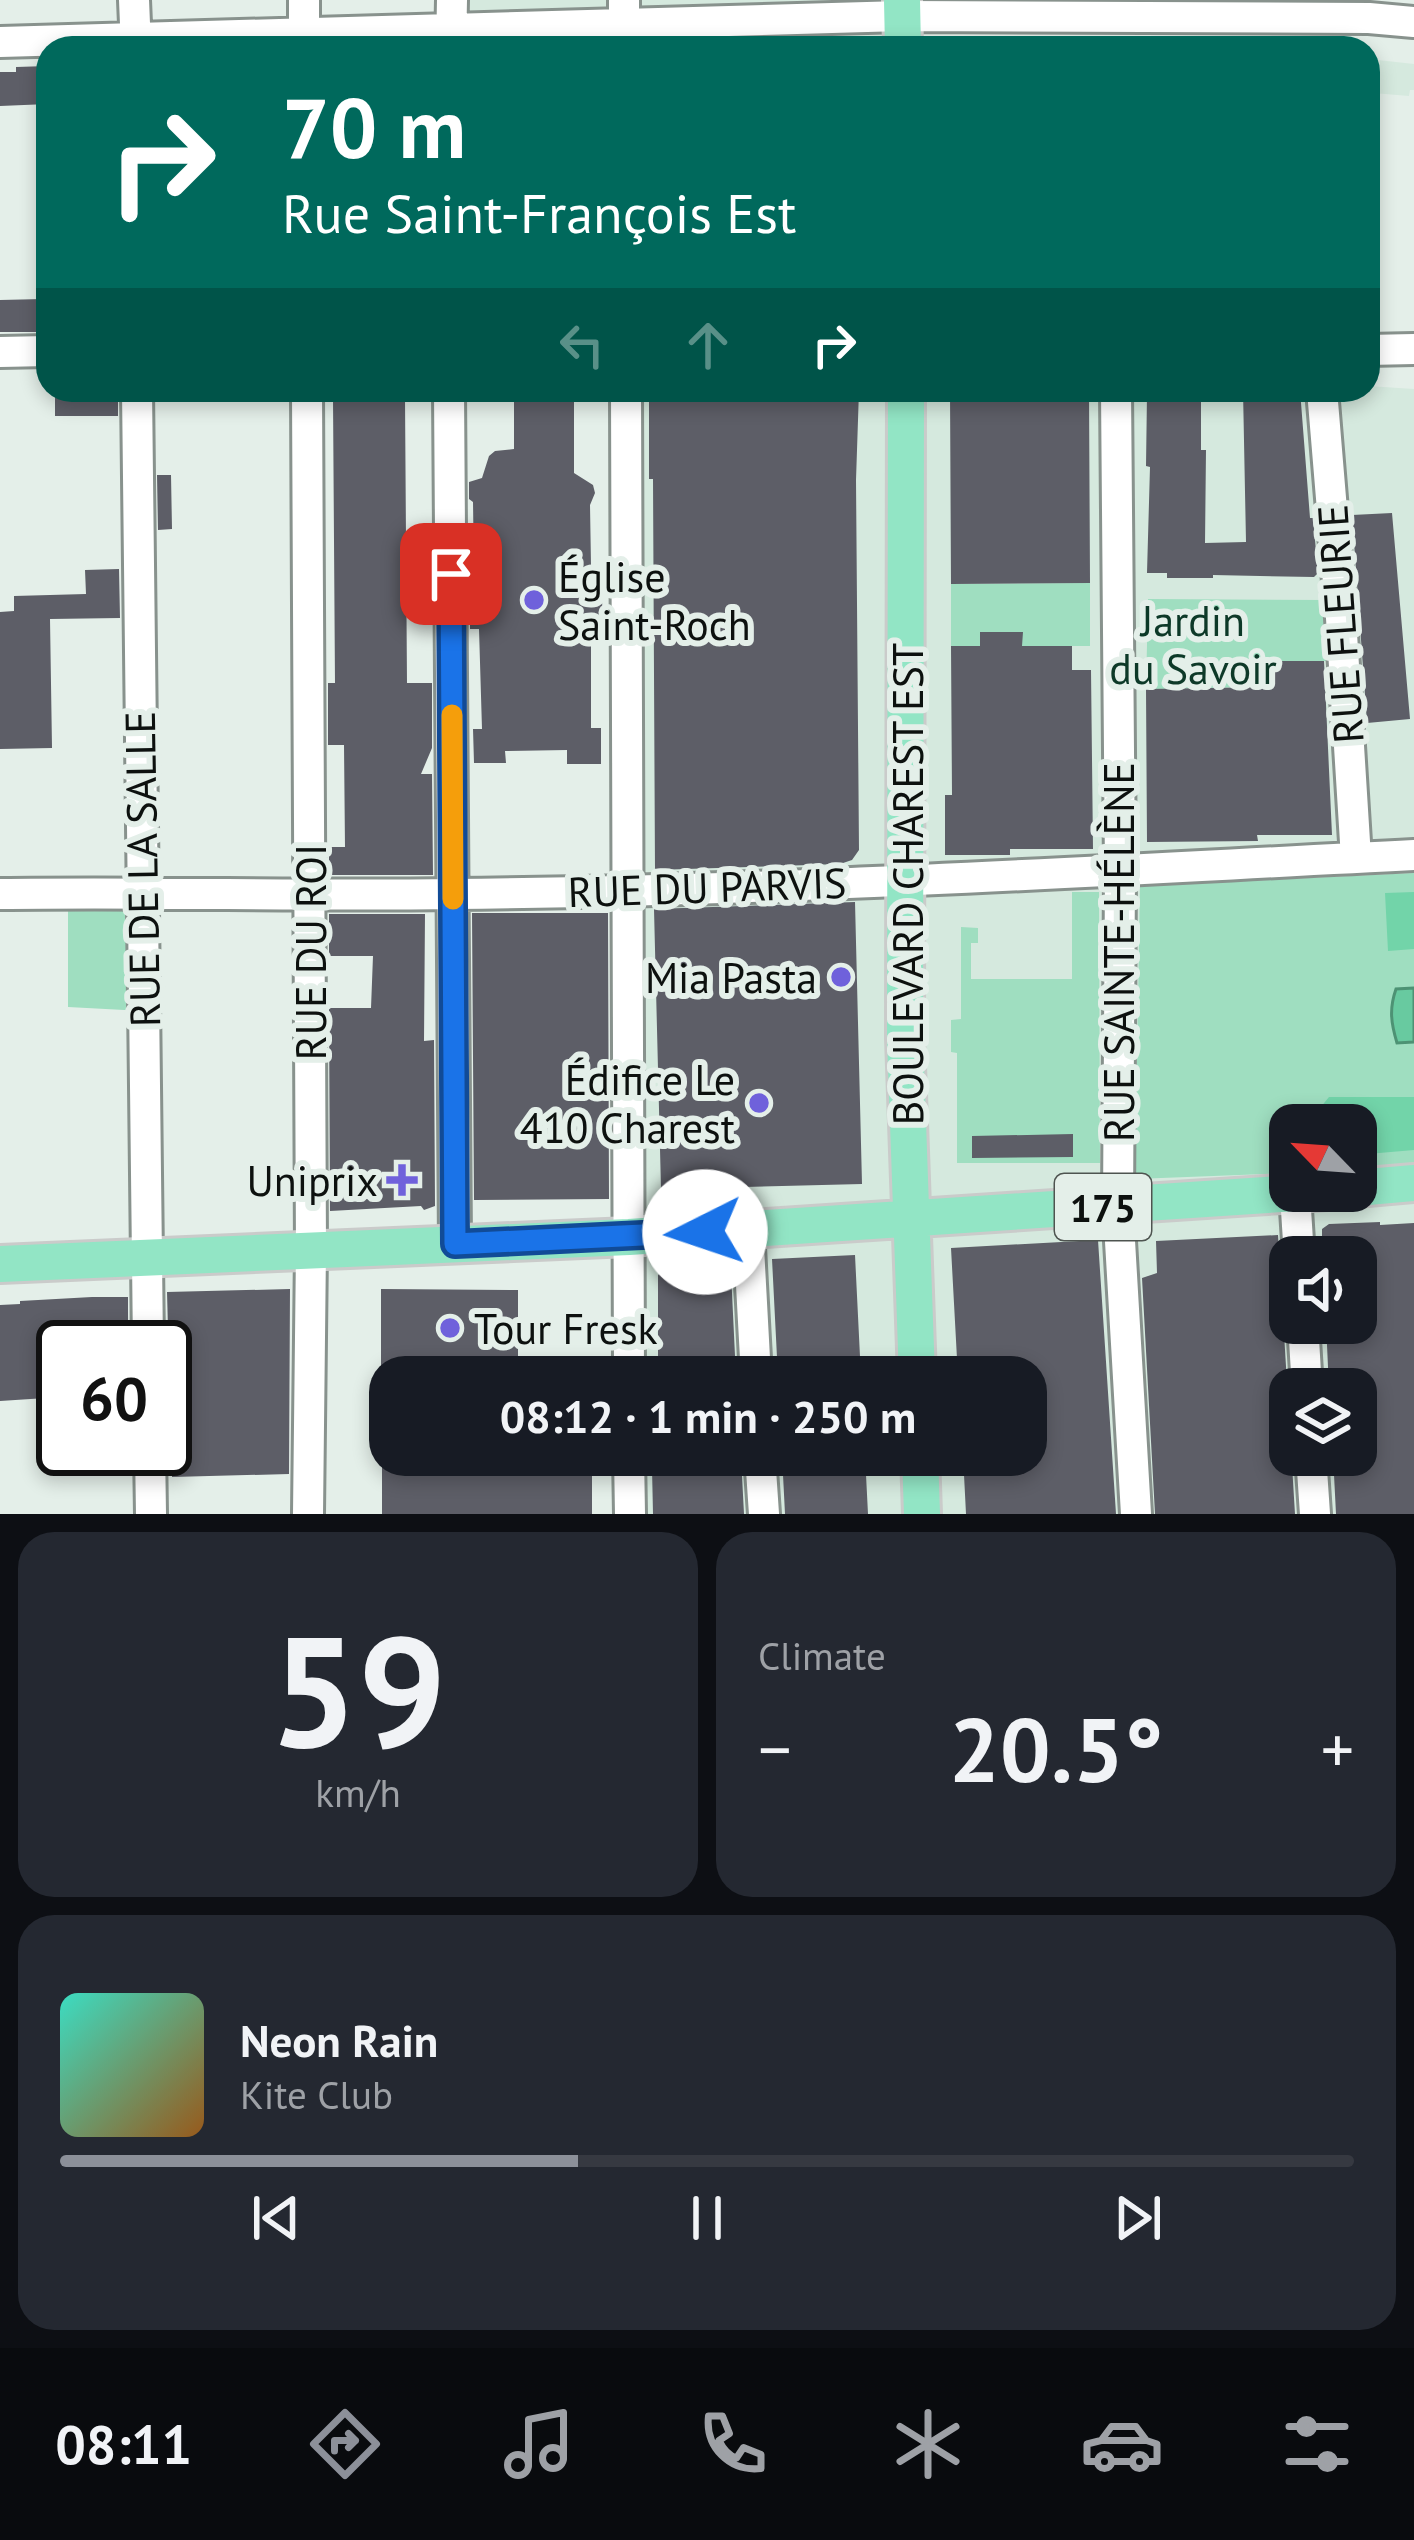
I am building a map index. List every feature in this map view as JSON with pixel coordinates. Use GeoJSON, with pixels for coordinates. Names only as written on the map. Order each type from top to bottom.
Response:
{"type":"FeatureCollection","features":[{"type":"Feature","properties":{"kind":"main road","name":"BOULEVARD CHAREST EST"},"geometry":{"type":"LineString","coordinates":[[906,402],[904,1038],[916,1356]]}},
{"type":"Feature","properties":{"kind":"main road"},"geometry":{"type":"LineString","coordinates":[[1377,1187],[1414,1184]]}},
{"type":"Feature","properties":{"kind":"main road","name":"175"},"geometry":{"type":"LineString","coordinates":[[0,1264],[629,1237],[1269,1195]]}},
{"type":"Feature","properties":{"kind":"main road"},"geometry":{"type":"LineString","coordinates":[[921,1476],[922,1514]]}},
{"type":"Feature","properties":{"kind":"street"},"geometry":{"type":"LineString","coordinates":[[134,0],[136,36]]}},
{"type":"Feature","properties":{"kind":"street"},"geometry":{"type":"LineString","coordinates":[[303,36],[304,0]]}},
{"type":"Feature","properties":{"kind":"street"},"geometry":{"type":"LineString","coordinates":[[342,36],[451,25],[1026,22],[1242,9],[1414,22]]}},
{"type":"Feature","properties":{"kind":"street"},"geometry":{"type":"LineString","coordinates":[[0,42],[36,42]]}},
{"type":"Feature","properties":{"kind":"street"},"geometry":{"type":"LineString","coordinates":[[1380,350],[1414,349]]}},
{"type":"Feature","properties":{"kind":"street"},"geometry":{"type":"LineString","coordinates":[[0,352],[36,351]]}},
{"type":"Feature","properties":{"kind":"street","name":"RUE DE LA SALLE"},"geometry":{"type":"LineString","coordinates":[[137,402],[148,1320]]}},
{"type":"Feature","properties":{"kind":"street","name":"RUE DU ROI"},"geometry":{"type":"LineString","coordinates":[[307,402],[308,1514]]}},
{"type":"Feature","properties":{"kind":"street"},"geometry":{"type":"LineString","coordinates":[[449,402],[455,1244]]}},
{"type":"Feature","properties":{"kind":"street"},"geometry":{"type":"LineString","coordinates":[[626,402],[629,1356]]}},
{"type":"Feature","properties":{"kind":"street","name":"RUE SAINTE-HÉLÈNE"},"geometry":{"type":"LineString","coordinates":[[1116,402],[1118,1207],[1136,1514]]}},
{"type":"Feature","properties":{"kind":"street","name":"RUE FLEURIE"},"geometry":{"type":"LineString","coordinates":[[1323,402],[1356,858]]}},
{"type":"Feature","properties":{"kind":"street","name":"RUE DU PARVIS"},"geometry":{"type":"LineString","coordinates":[[0,894],[630,890],[1414,855]]}},
{"type":"Feature","properties":{"kind":"street"},"geometry":{"type":"LineString","coordinates":[[748,1229],[755,1356]]}},
{"type":"Feature","properties":{"kind":"street"},"geometry":{"type":"LineString","coordinates":[[150,1476],[151,1514]]}},
{"type":"Feature","properties":{"kind":"street"},"geometry":{"type":"LineString","coordinates":[[629,1476],[629,1514]]}},
{"type":"Feature","properties":{"kind":"street"},"geometry":{"type":"LineString","coordinates":[[761,1476],[764,1514]]}},
{"type":"Feature","properties":{"kind":"street"},"geometry":{"type":"LineString","coordinates":[[1313,1476],[1315,1514]]}},
{"type":"Feature","properties":{"kind":"shaded area"},"geometry":{"type":"Polygon","coordinates":[[[451,0],[902,0],[903,36],[624,36],[624,24],[451,28],[451,0]]]}},
{"type":"Feature","properties":{"kind":"shaded area"},"geometry":{"type":"Polygon","coordinates":[[[1380,60],[1414,64],[1414,90],[1409,96],[1380,94],[1380,60]]]}},
{"type":"Feature","properties":{"kind":"shaded area"},"geometry":{"type":"Polygon","coordinates":[[[1380,387],[1414,389],[1414,1514],[629,1514],[629,1476],[1047,1476],[1047,1356],[629,1356],[626,402],[1380,402],[1380,387]]]}},
{"type":"Feature","properties":{"kind":"shaded area"},"geometry":{"type":"Polygon","coordinates":[[[1414,892],[1414,949],[1388,951],[1385,893],[1414,892]]]}},
{"type":"Feature","properties":{"kind":"shaded area"},"geometry":{"type":"Polygon","coordinates":[[[1414,988],[1414,1042],[1397,1043],[1392,1016],[1396,989],[1414,988]]]}},
{"type":"Feature","properties":{"kind":"shaded area"},"geometry":{"type":"Polygon","coordinates":[[[1329,1097],[1414,1097],[1414,1150],[1377,1153],[1377,1104],[1323,1104],[1329,1097]]]}},
{"type":"Feature","properties":{"kind":"green space"},"geometry":{"type":"Polygon","coordinates":[[[1090,583],[1090,646],[1022,646],[1022,632],[981,632],[980,646],[951,646],[951,584],[1090,583]]]}},
{"type":"Feature","properties":{"kind":"green space","name":"Jardin du Savoir"},"geometry":{"type":"Polygon","coordinates":[[[1148,599],[1325,600],[1330,661],[1272,662],[1272,709],[1254,687],[1146,689],[1148,599]]]}},
{"type":"Feature","properties":{"kind":"green space"},"geometry":{"type":"Polygon","coordinates":[[[1414,873],[1414,988],[1396,989],[1397,1043],[1414,1042],[1414,1168],[1377,1169],[1377,1104],[1269,1104],[1269,1174],[1135,1179],[1140,886],[1414,873]]]}},
{"type":"Feature","properties":{"kind":"green space"},"geometry":{"type":"Polygon","coordinates":[[[1072,892],[1099,892],[1100,1163],[957,1163],[957,1053],[951,1052],[951,1020],[961,1019],[961,927],[978,928],[978,943],[971,943],[971,979],[1072,979],[1072,892]]]}},
{"type":"Feature","properties":{"kind":"green space"},"geometry":{"type":"Polygon","coordinates":[[[68,893],[141,894],[143,1011],[68,1007],[68,893]]]}},
{"type":"Feature","properties":{"kind":"building"},"geometry":{"type":"Polygon","coordinates":[[[36,66],[36,104],[0,106],[0,72],[16,72],[16,67],[36,66]]]}},
{"type":"Feature","properties":{"kind":"building"},"geometry":{"type":"Polygon","coordinates":[[[36,299],[36,332],[0,332],[0,300],[36,299]]]}},
{"type":"Feature","properties":{"kind":"building"},"geometry":{"type":"Polygon","coordinates":[[[55,402],[118,402],[118,416],[55,416],[55,402]]]}},
{"type":"Feature","properties":{"kind":"building"},"geometry":{"type":"Polygon","coordinates":[[[333,402],[405,402],[407,683],[432,683],[432,748],[421,774],[432,774],[433,875],[329,875],[329,847],[345,847],[344,745],[328,745],[328,683],[335,683],[333,402]]]}},
{"type":"Feature","properties":{"kind":"building","name":"Église Saint-Roch"},"geometry":{"type":"Polygon","coordinates":[[[514,402],[574,402],[574,473],[593,485],[591,566],[601,566],[603,630],[591,630],[591,728],[601,728],[601,764],[567,764],[567,750],[505,751],[506,763],[474,763],[473,729],[482,729],[479,629],[470,629],[470,571],[474,571],[469,482],[482,478],[495,451],[514,449],[514,402]]]}},
{"type":"Feature","properties":{"kind":"building"},"geometry":{"type":"Polygon","coordinates":[[[649,402],[859,402],[859,850],[852,860],[655,870],[653,479],[649,479],[649,402]]]}},
{"type":"Feature","properties":{"kind":"building"},"geometry":{"type":"Polygon","coordinates":[[[950,402],[1089,402],[1090,583],[951,584],[950,402]]]}},
{"type":"Feature","properties":{"kind":"building"},"geometry":{"type":"Polygon","coordinates":[[[1147,402],[1201,402],[1201,450],[1206,450],[1205,543],[1246,542],[1243,402],[1301,402],[1318,573],[1314,577],[1167,578],[1167,573],[1147,573],[1150,467],[1146,466],[1147,402]]]}},
{"type":"Feature","properties":{"kind":"building"},"geometry":{"type":"Polygon","coordinates":[[[157,475],[171,475],[172,529],[158,530],[157,475]]]}},
{"type":"Feature","properties":{"kind":"building"},"geometry":{"type":"Polygon","coordinates":[[[1392,513],[1410,719],[1367,723],[1352,515],[1392,513]]]}},
{"type":"Feature","properties":{"kind":"building"},"geometry":{"type":"Polygon","coordinates":[[[119,569],[120,618],[50,619],[52,748],[0,749],[0,612],[14,611],[14,596],[86,594],[85,570],[119,569]]]}},
{"type":"Feature","properties":{"kind":"building"},"geometry":{"type":"Polygon","coordinates":[[[980,632],[1023,632],[1022,646],[1072,646],[1072,670],[1091,670],[1093,849],[945,855],[945,795],[952,795],[951,646],[980,646],[980,632]]]}},
{"type":"Feature","properties":{"kind":"building"},"geometry":{"type":"Polygon","coordinates":[[[1271,661],[1324,661],[1332,835],[1147,842],[1146,689],[1271,687],[1271,661]]]}},
{"type":"Feature","properties":{"kind":"building","name":"Édifice Le 410 Charest"},"geometry":{"type":"Polygon","coordinates":[[[855,902],[862,1184],[661,1189],[654,909],[855,902]]]}},
{"type":"Feature","properties":{"kind":"building"},"geometry":{"type":"Polygon","coordinates":[[[472,913],[608,913],[609,1199],[474,1200],[472,913]]]}},
{"type":"Feature","properties":{"kind":"building"},"geometry":{"type":"Polygon","coordinates":[[[329,914],[425,914],[424,1041],[434,1040],[435,1206],[424,1210],[421,1206],[330,1211],[329,1008],[371,1008],[373,956],[329,956],[329,914]]]}},
{"type":"Feature","properties":{"kind":"building"},"geometry":{"type":"Polygon","coordinates":[[[1073,1134],[1073,1157],[972,1158],[972,1136],[1073,1134]]]}},
{"type":"Feature","properties":{"kind":"building"},"geometry":{"type":"Polygon","coordinates":[[[1414,1223],[1414,1514],[1336,1514],[1334,1476],[1377,1476],[1377,1368],[1328,1368],[1327,1344],[1377,1344],[1377,1236],[1322,1236],[1329,1224],[1414,1223]]]}},
{"type":"Feature","properties":{"kind":"building"},"geometry":{"type":"Polygon","coordinates":[[[1278,1235],[1269,1236],[1269,1344],[1285,1344],[1286,1368],[1269,1368],[1269,1476],[1293,1476],[1295,1514],[1155,1514],[1142,1278],[1157,1273],[1156,1241],[1278,1235]]]}},
{"type":"Feature","properties":{"kind":"building"},"geometry":{"type":"Polygon","coordinates":[[[1098,1240],[1116,1514],[966,1514],[964,1476],[1047,1476],[1047,1356],[957,1356],[951,1248],[1098,1240]]]}},
{"type":"Feature","properties":{"kind":"building"},"geometry":{"type":"Polygon","coordinates":[[[855,1255],[860,1356],[777,1356],[772,1259],[855,1255]]]}},
{"type":"Feature","properties":{"kind":"building"},"geometry":{"type":"Polygon","coordinates":[[[724,1265],[731,1272],[735,1356],[658,1356],[658,1275],[668,1266],[724,1265]]]}},
{"type":"Feature","properties":{"kind":"building"},"geometry":{"type":"Polygon","coordinates":[[[290,1289],[289,1474],[172,1477],[192,1476],[192,1320],[168,1320],[167,1292],[290,1289]]]}},
{"type":"Feature","properties":{"kind":"building","name":"Tour Fresk"},"geometry":{"type":"Polygon","coordinates":[[[381,1289],[518,1290],[518,1356],[381,1356],[381,1289]]]}},
{"type":"Feature","properties":{"kind":"building"},"geometry":{"type":"Polygon","coordinates":[[[128,1297],[128,1320],[36,1320],[36,1399],[0,1401],[0,1305],[128,1297]]]}},
{"type":"Feature","properties":{"kind":"building"},"geometry":{"type":"Polygon","coordinates":[[[382,1476],[592,1476],[592,1514],[382,1514],[382,1476]]]}},
{"type":"Feature","properties":{"kind":"building"},"geometry":{"type":"Polygon","coordinates":[[[652,1476],[742,1476],[744,1514],[653,1514],[652,1476]]]}},
{"type":"Feature","properties":{"kind":"building"},"geometry":{"type":"Polygon","coordinates":[[[783,1476],[866,1476],[868,1514],[785,1514],[783,1476]]]}},
{"type":"Feature","properties":{"kind":"slow traffic"},"geometry":{"type":"LineString","coordinates":[[452,715],[453,899]]}},
{"type":"Feature","properties":{"kind":"place","name":"Église Saint-Roch"},"geometry":{"type":"Point","coordinates":[534,600]}},
{"type":"Feature","properties":{"kind":"place","name":"Mia Pasta"},"geometry":{"type":"Point","coordinates":[841,977]}},
{"type":"Feature","properties":{"kind":"place","name":"Édifice Le 410 Charest"},"geometry":{"type":"Point","coordinates":[759,1103]}},
{"type":"Feature","properties":{"kind":"place","name":"Uniprix"},"geometry":{"type":"Point","coordinates":[402,1180]}},
{"type":"Feature","properties":{"kind":"place","name":"Tour Fresk"},"geometry":{"type":"Point","coordinates":[450,1328]}},
{"type":"Feature","properties":{"kind":"route"},"geometry":{"type":"LineString","coordinates":[[451,574],[455,1244],[705,1232]]}}]}
